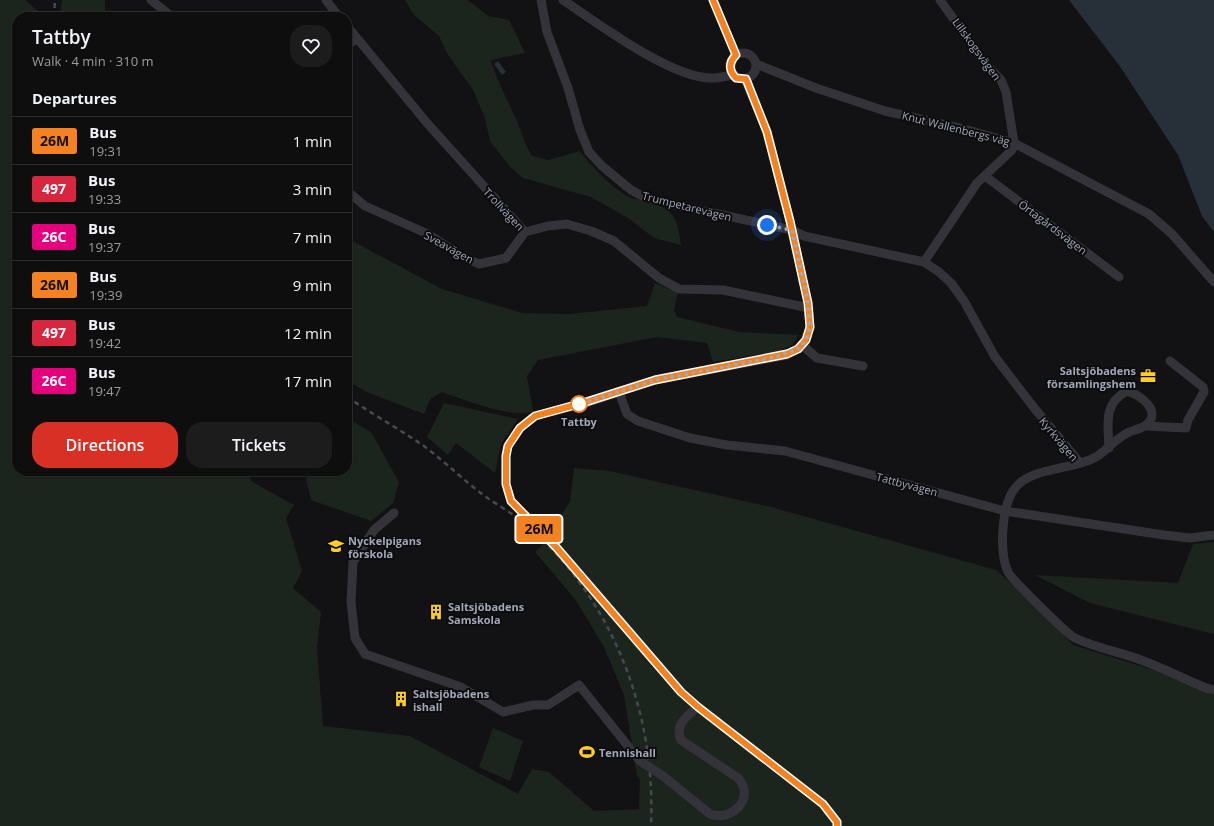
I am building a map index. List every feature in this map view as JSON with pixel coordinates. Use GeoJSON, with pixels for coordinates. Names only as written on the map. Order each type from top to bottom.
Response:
{"type":"FeatureCollection","features":[{"type":"Feature","properties":{"kind":"street"},"geometry":{"type":"LineString","coordinates":[[151,0],[166,12]]}},
{"type":"Feature","properties":{"kind":"street"},"geometry":{"type":"LineString","coordinates":[[326,0],[335,12]]}},
{"type":"Feature","properties":{"kind":"street","name":"Trumpetarevägen"},"geometry":{"type":"LineString","coordinates":[[541,0],[547,32],[568,88],[580,130],[589,152],[602,166],[631,190],[644,196],[676,205],[792,230]]}},
{"type":"Feature","properties":{"kind":"street"},"geometry":{"type":"LineString","coordinates":[[563,0],[629,44],[684,72],[711,78],[733,74]]}},
{"type":"Feature","properties":{"kind":"street"},"geometry":{"type":"LineString","coordinates":[[713,0],[736,55]]}},
{"type":"Feature","properties":{"kind":"street","name":"Lillskogsvägen"},"geometry":{"type":"LineString","coordinates":[[940,0],[984,62],[1001,80],[1006,92],[1014,143]]}},
{"type":"Feature","properties":{"kind":"street","name":"Trollvägen"},"geometry":{"type":"LineString","coordinates":[[352,32],[427,123],[525,232],[548,226],[567,224],[591,231],[614,241],[659,278],[679,289],[723,290],[809,308]]}},
{"type":"Feature","properties":{"kind":"street"},"geometry":{"type":"LineString","coordinates":[[352,42],[357,39]]}},
{"type":"Feature","properties":{"kind":"street"},"geometry":{"type":"LineString","coordinates":[[745,53],[749,55],[756,64],[755,72],[746,79],[739,79],[733,74],[730,64],[736,55],[745,53]]}},
{"type":"Feature","properties":{"kind":"street","name":"Knut Wallenbergs väg"},"geometry":{"type":"LineString","coordinates":[[756,64],[816,88],[885,111],[1014,143],[1149,214],[1172,234],[1214,282]]}},
{"type":"Feature","properties":{"kind":"street"},"geometry":{"type":"LineString","coordinates":[[746,79],[767,132],[792,230],[809,308],[810,327],[806,340],[798,349],[787,354],[655,380],[535,416],[520,428],[508,446],[506,456],[508,492],[517,508],[556,547],[670,680],[698,707],[823,804],[837,822],[837,826]]}},
{"type":"Feature","properties":{"kind":"street"},"geometry":{"type":"LineString","coordinates":[[924,262],[964,200],[977,183],[1012,150],[1014,143]]}},
{"type":"Feature","properties":{"kind":"street","name":"Örtagårdsvägen"},"geometry":{"type":"LineString","coordinates":[[985,176],[1120,277]]}},
{"type":"Feature","properties":{"kind":"street","name":"Sveavägen"},"geometry":{"type":"LineString","coordinates":[[352,195],[365,206],[428,234],[463,257],[479,264],[506,258],[525,232]]}},
{"type":"Feature","properties":{"kind":"street","name":"Kyrkvägen"},"geometry":{"type":"LineString","coordinates":[[792,230],[804,236],[924,262],[951,283],[964,301],[995,357],[1035,410],[1080,463],[1024,479],[1015,487],[1010,495],[1005,511],[1002,554],[1008,573],[1073,638],[1143,661],[1214,690]]}},
{"type":"Feature","properties":{"kind":"street"},"geometry":{"type":"LineString","coordinates":[[802,345],[817,358],[863,366]]}},
{"type":"Feature","properties":{"kind":"street"},"geometry":{"type":"LineString","coordinates":[[1080,463],[1090,461],[1103,454],[1124,434],[1146,426],[1186,428],[1188,420],[1204,392],[1203,387],[1170,360]]}},
{"type":"Feature","properties":{"kind":"street"},"geometry":{"type":"LineString","coordinates":[[1109,448],[1109,414],[1112,404],[1118,395],[1127,391],[1141,396],[1150,406],[1152,412],[1151,420],[1146,426]]}},
{"type":"Feature","properties":{"kind":"street","name":"Tattbyvägen"},"geometry":{"type":"LineString","coordinates":[[619,392],[627,414],[638,421],[690,438],[728,445],[785,451],[1005,511],[1190,538],[1214,535]]}},
{"type":"Feature","properties":{"kind":"street"},"geometry":{"type":"LineString","coordinates":[[394,513],[374,530],[353,562],[351,602],[353,626],[355,638],[365,654],[460,687],[503,712],[533,705],[548,705],[579,685],[640,761],[663,776],[710,814],[716,816],[729,814],[736,811],[742,803],[744,791],[742,782],[681,740],[679,730],[681,723],[698,707]]}},
{"type":"Feature","properties":{"kind":"shaded area"},"geometry":{"type":"Polygon","coordinates":[[[0,0],[25,0],[39,12],[12,12],[12,476],[250,476],[251,481],[294,505],[286,518],[302,571],[293,588],[321,612],[317,647],[323,726],[410,736],[518,794],[532,769],[549,772],[594,811],[639,809],[640,780],[637,776],[624,695],[604,647],[575,599],[535,552],[547,540],[570,501],[574,468],[609,471],[771,507],[996,570],[1031,601],[1073,645],[1154,670],[1214,694],[1214,826],[0,826],[0,0]]]}},
{"type":"Feature","properties":{"kind":"shaded area"},"geometry":{"type":"Polygon","coordinates":[[[62,0],[105,0],[105,12],[61,12],[62,0]]]}},
{"type":"Feature","properties":{"kind":"shaded area"},"geometry":{"type":"Polygon","coordinates":[[[405,0],[468,0],[488,16],[509,20],[525,53],[491,60],[493,68],[532,156],[548,160],[580,151],[603,177],[623,194],[631,198],[648,201],[659,205],[671,213],[677,223],[681,245],[654,238],[628,218],[591,197],[523,178],[510,167],[490,141],[485,118],[473,90],[448,55],[439,36],[414,15],[405,0]]]}},
{"type":"Feature","properties":{"kind":"shaded area"},"geometry":{"type":"Polygon","coordinates":[[[1069,0],[1214,0],[1214,232],[1202,216],[1178,155],[1119,65],[1069,0]]]}},
{"type":"Feature","properties":{"kind":"shaded area"},"geometry":{"type":"Polygon","coordinates":[[[498,61],[506,72],[502,75],[494,64],[498,61]]]}},
{"type":"Feature","properties":{"kind":"shaded area"},"geometry":{"type":"Polygon","coordinates":[[[352,241],[442,289],[522,313],[569,314],[647,306],[655,283],[678,293],[674,310],[677,317],[739,332],[799,335],[792,345],[779,351],[713,362],[707,343],[657,337],[538,360],[527,376],[533,411],[525,413],[514,413],[488,408],[442,392],[431,398],[424,414],[369,393],[352,384],[352,241]]]}},
{"type":"Feature","properties":{"kind":"shaded area"},"geometry":{"type":"Polygon","coordinates":[[[444,403],[518,419],[501,444],[495,473],[456,443],[448,455],[427,437],[444,403]]]}},
{"type":"Feature","properties":{"kind":"shaded area"},"geometry":{"type":"Polygon","coordinates":[[[352,421],[371,432],[399,482],[393,503],[371,521],[311,500],[304,476],[352,476],[352,421]]]}},
{"type":"Feature","properties":{"kind":"shaded area"},"geometry":{"type":"Polygon","coordinates":[[[1214,542],[1214,634],[1090,603],[1035,575],[1178,583],[1193,544],[1214,542]]]}},
{"type":"Feature","properties":{"kind":"shaded area"},"geometry":{"type":"Polygon","coordinates":[[[493,728],[523,741],[510,781],[479,767],[493,728]]]}},
{"type":"Feature","properties":{"kind":"railway"},"geometry":{"type":"LineString","coordinates":[[54,12],[55,0]]}},
{"type":"Feature","properties":{"kind":"railway"},"geometry":{"type":"LineString","coordinates":[[352,400],[421,444],[482,494],[524,523],[555,553],[582,586],[605,622],[623,660],[636,700],[646,741],[651,783],[651,826]]}},
{"type":"Feature","properties":{"kind":"bus line","name":"26M"},"geometry":{"type":"LineString","coordinates":[[713,0],[736,55],[730,64],[731,70],[736,78],[746,79],[767,132],[790,221],[808,303],[810,327],[806,340],[798,349],[787,354],[655,380],[586,402],[535,416],[520,428],[508,446],[506,456],[506,484],[511,501],[556,547],[681,692],[698,707],[782,770],[823,804],[837,822],[837,826]]}},
{"type":"Feature","properties":{"kind":"place","name":"Saltsjöbadens församlingshem"},"geometry":{"type":"Point","coordinates":[1148,376]}},
{"type":"Feature","properties":{"kind":"place","name":"Tattby"},"geometry":{"type":"Point","coordinates":[579,404]}},
{"type":"Feature","properties":{"kind":"place","name":"Nyckelpigans förskola"},"geometry":{"type":"Point","coordinates":[336,546]}},
{"type":"Feature","properties":{"kind":"place","name":"Saltsjöbadens Samskola"},"geometry":{"type":"Point","coordinates":[436,612]}},
{"type":"Feature","properties":{"kind":"place","name":"Saltsjöbadens ishall"},"geometry":{"type":"Point","coordinates":[401,699]}},
{"type":"Feature","properties":{"kind":"place","name":"Tennishall"},"geometry":{"type":"Point","coordinates":[587,752]}},
{"type":"Feature","properties":{"kind":"route"},"geometry":{"type":"LineString","coordinates":[[579,404],[574,406],[655,380],[776,357],[798,349],[806,340],[810,327],[808,303],[792,230],[767,225]]}}]}
